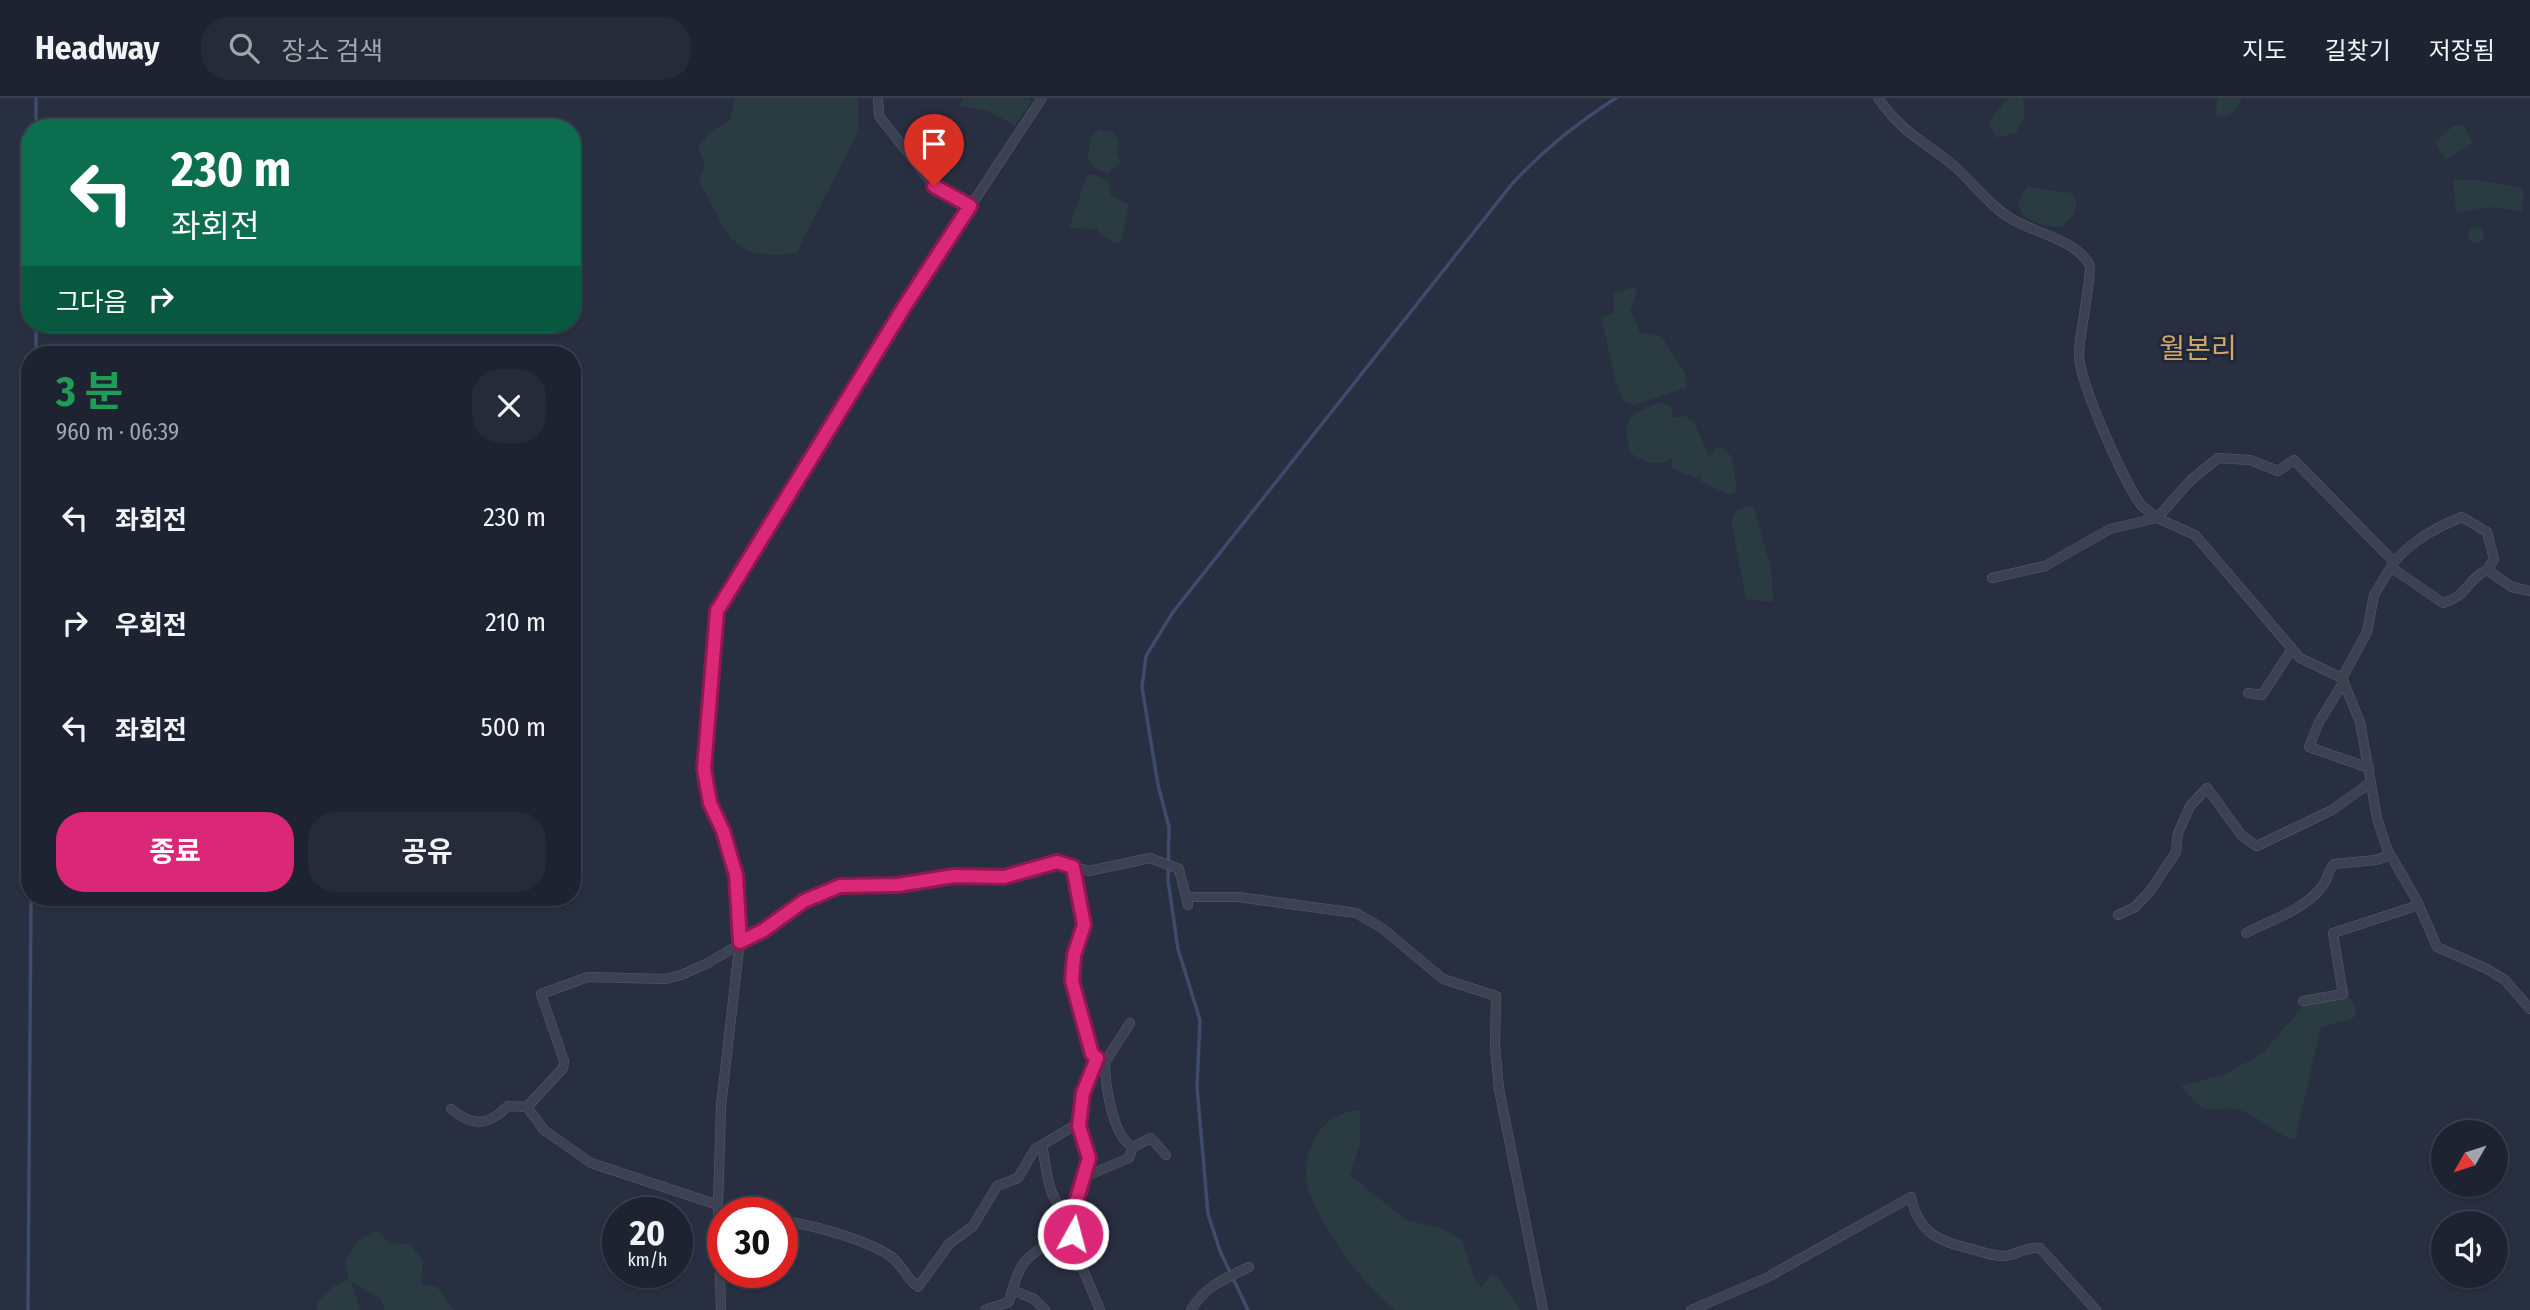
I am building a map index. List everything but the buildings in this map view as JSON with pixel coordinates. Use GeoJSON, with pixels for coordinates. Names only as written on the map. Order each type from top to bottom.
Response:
{"type":"FeatureCollection","features":[{"type":"Feature","properties":{"kind":"street"},"geometry":{"type":"LineString","coordinates":[[718,1197],[722,1081],[740,942],[736,875],[723,831],[710,803],[704,769],[717,611],[906,304],[1042,98]]}},
{"type":"Feature","properties":{"kind":"street"},"geometry":{"type":"LineString","coordinates":[[1878,98],[1902,129],[1951,164],[1997,209],[2035,232],[2062,241],[2089,263],[2092,277],[2085,297],[2078,356],[2083,379],[2133,495],[2157,518],[2195,535],[2291,649],[2310,665],[2343,681],[2361,722],[2377,818],[2390,855],[2419,905],[2437,947],[2505,980],[2530,1009]]}},
{"type":"Feature","properties":{"kind":"street"},"geometry":{"type":"LineString","coordinates":[[880,100],[879,116],[934,186],[970,206]]}},
{"type":"Feature","properties":{"kind":"street"},"geometry":{"type":"LineString","coordinates":[[1992,578],[2045,566],[2110,529],[2157,518],[2191,480],[2218,458],[2250,460],[2278,471],[2294,460],[2393,565],[2443,603],[2459,598],[2480,573],[2487,570],[2494,559],[2487,532],[2462,517],[2437,527],[2407,547],[2393,565],[2374,595],[2367,632],[2343,681],[2326,707],[2309,747],[2369,768]]}},
{"type":"Feature","properties":{"kind":"street"},"geometry":{"type":"LineString","coordinates":[[2487,570],[2512,587],[2530,591]]}},
{"type":"Feature","properties":{"kind":"street"},"geometry":{"type":"LineString","coordinates":[[2248,693],[2262,695],[2291,649]]}},
{"type":"Feature","properties":{"kind":"street"},"geometry":{"type":"LineString","coordinates":[[2118,915],[2135,907],[2151,890],[2176,852],[2178,833],[2190,806],[2207,788],[2242,836],[2257,846],[2332,810],[2370,783]]}},
{"type":"Feature","properties":{"kind":"street"},"geometry":{"type":"LineString","coordinates":[[2246,933],[2293,910],[2314,895],[2322,888],[2333,864],[2376,860],[2390,855]]}},
{"type":"Feature","properties":{"kind":"street"},"geometry":{"type":"LineString","coordinates":[[527,1107],[565,1065],[541,993],[588,977],[672,978],[706,964],[764,930],[804,901],[840,886],[898,885],[954,876],[1004,877],[1057,862],[1089,871],[1140,859],[1158,859],[1175,866],[1181,873],[1187,901],[1238,897],[1356,913],[1382,928],[1443,979],[1496,996],[1495,1046],[1499,1089],[1543,1310]]}},
{"type":"Feature","properties":{"kind":"street"},"geometry":{"type":"LineString","coordinates":[[1073,867],[1084,925],[1074,955],[1072,981],[1092,1054],[1101,1060],[1114,1119],[1125,1142],[1133,1147]]}},
{"type":"Feature","properties":{"kind":"street"},"geometry":{"type":"LineString","coordinates":[[2303,1001],[2343,995],[2333,933],[2419,905]]}},
{"type":"Feature","properties":{"kind":"street"},"geometry":{"type":"LineString","coordinates":[[1100,1310],[1079,1260],[1073,1234],[1073,1215],[1089,1154],[1080,1123],[1085,1083],[1130,1023]]}},
{"type":"Feature","properties":{"kind":"street"},"geometry":{"type":"LineString","coordinates":[[451,1109],[464,1120],[485,1124],[493,1121],[508,1106],[527,1107]]}},
{"type":"Feature","properties":{"kind":"street"},"geometry":{"type":"LineString","coordinates":[[527,1107],[544,1130],[590,1163],[707,1201]]}},
{"type":"Feature","properties":{"kind":"street"},"geometry":{"type":"LineString","coordinates":[[798,1224],[817,1227],[881,1251],[896,1261],[918,1287],[949,1244],[973,1226],[997,1186],[1018,1178],[1030,1154],[1080,1123]]}},
{"type":"Feature","properties":{"kind":"street"},"geometry":{"type":"LineString","coordinates":[[1084,1177],[1129,1158],[1133,1147],[1152,1138],[1166,1155]]}},
{"type":"Feature","properties":{"kind":"street"},"geometry":{"type":"LineString","coordinates":[[1042,1146],[1055,1200],[1060,1209],[1073,1215]]}},
{"type":"Feature","properties":{"kind":"street"},"geometry":{"type":"LineString","coordinates":[[1691,1310],[1766,1278],[1911,1197],[1919,1221],[1932,1235],[1945,1243],[2005,1256],[2032,1247],[2040,1248],[2096,1310]]}},
{"type":"Feature","properties":{"kind":"street"},"geometry":{"type":"LineString","coordinates":[[985,1310],[1009,1302],[1018,1269],[1025,1259],[1073,1234]]}},
{"type":"Feature","properties":{"kind":"street"},"geometry":{"type":"LineString","coordinates":[[1191,1310],[1200,1296],[1222,1278],[1245,1269]]}},
{"type":"Feature","properties":{"kind":"street"},"geometry":{"type":"LineString","coordinates":[[721,1288],[721,1310]]}},
{"type":"Feature","properties":{"kind":"street"},"geometry":{"type":"LineString","coordinates":[[1012,1290],[1034,1299],[1045,1310]]}},
{"type":"Feature","properties":{"kind":"shaded area"},"geometry":{"type":"Polygon","coordinates":[[[735,98],[858,98],[858,132],[796,253],[773,255],[742,248],[724,228],[699,182],[705,164],[698,146],[713,130],[730,121],[735,98]]]}},
{"type":"Feature","properties":{"kind":"shaded area"},"geometry":{"type":"Polygon","coordinates":[[[963,98],[1026,98],[1032,101],[1015,125],[988,111],[960,106],[963,98]]]}},
{"type":"Feature","properties":{"kind":"shaded area"},"geometry":{"type":"Polygon","coordinates":[[[2008,98],[2023,98],[2025,114],[2016,133],[1996,138],[1988,122],[2008,98]]]}},
{"type":"Feature","properties":{"kind":"shaded area"},"geometry":{"type":"Polygon","coordinates":[[[2217,98],[2242,98],[2235,110],[2229,115],[2221,116],[2216,114],[2217,98]]]}},
{"type":"Feature","properties":{"kind":"shaded area"},"geometry":{"type":"Polygon","coordinates":[[[2453,126],[2464,126],[2473,143],[2446,159],[2435,143],[2453,126]]]}},
{"type":"Feature","properties":{"kind":"shaded area"},"geometry":{"type":"Polygon","coordinates":[[[1099,129],[1112,132],[1119,142],[1116,154],[1120,162],[1107,173],[1095,168],[1087,155],[1090,149],[1089,139],[1099,129]]]}},
{"type":"Feature","properties":{"kind":"shaded area"},"geometry":{"type":"Polygon","coordinates":[[[1093,174],[1109,182],[1111,196],[1129,204],[1122,241],[1117,243],[1100,234],[1098,229],[1069,228],[1087,176],[1093,174]]]}},
{"type":"Feature","properties":{"kind":"shaded area"},"geometry":{"type":"Polygon","coordinates":[[[2453,180],[2479,180],[2521,188],[2524,192],[2522,211],[2489,207],[2456,212],[2453,180]]]}},
{"type":"Feature","properties":{"kind":"shaded area"},"geometry":{"type":"Polygon","coordinates":[[[2028,187],[2072,193],[2076,200],[2075,213],[2061,227],[2033,221],[2021,210],[2019,204],[2028,187]]]}},
{"type":"Feature","properties":{"kind":"shaded area"},"geometry":{"type":"Polygon","coordinates":[[[2473,227],[2479,227],[2484,235],[2482,241],[2473,243],[2468,238],[2468,232],[2473,227]]]}},
{"type":"Feature","properties":{"kind":"shaded area"},"geometry":{"type":"Polygon","coordinates":[[[1634,287],[1637,289],[1630,312],[1639,332],[1662,337],[1685,373],[1686,388],[1633,405],[1623,401],[1619,392],[1601,318],[1614,312],[1614,293],[1634,287]]]}},
{"type":"Feature","properties":{"kind":"shaded area"},"geometry":{"type":"Polygon","coordinates":[[[1660,402],[1671,407],[1673,418],[1685,416],[1693,421],[1710,458],[1715,448],[1722,447],[1732,457],[1737,491],[1730,495],[1701,482],[1701,476],[1695,478],[1671,468],[1672,459],[1650,463],[1630,452],[1627,424],[1630,419],[1660,402]]]}},
{"type":"Feature","properties":{"kind":"shaded area"},"geometry":{"type":"Polygon","coordinates":[[[1753,505],[1771,569],[1773,602],[1746,599],[1731,520],[1737,510],[1753,505]]]}},
{"type":"Feature","properties":{"kind":"shaded area"},"geometry":{"type":"Polygon","coordinates":[[[2348,996],[2356,1008],[2354,1018],[2321,1027],[2295,1139],[2243,1111],[2200,1106],[2181,1086],[2228,1073],[2264,1052],[2304,1005],[2348,996]]]}},
{"type":"Feature","properties":{"kind":"shaded area"},"geometry":{"type":"Polygon","coordinates":[[[1360,1110],[1360,1144],[1350,1175],[1406,1220],[1440,1228],[1462,1240],[1475,1280],[1481,1287],[1491,1275],[1496,1276],[1521,1310],[1396,1310],[1384,1301],[1357,1271],[1330,1233],[1311,1197],[1306,1169],[1310,1150],[1323,1127],[1337,1116],[1360,1110]]]}},
{"type":"Feature","properties":{"kind":"shaded area"},"geometry":{"type":"Polygon","coordinates":[[[377,1230],[389,1243],[410,1244],[423,1261],[421,1284],[437,1287],[454,1310],[384,1310],[382,1300],[351,1281],[360,1310],[317,1310],[317,1302],[335,1285],[349,1280],[345,1261],[359,1240],[377,1230]]]}},
{"type":"Feature","properties":{"kind":"waterway"},"geometry":{"type":"LineString","coordinates":[[36,98],[36,119]]}},
{"type":"Feature","properties":{"kind":"waterway"},"geometry":{"type":"LineString","coordinates":[[1248,1310],[1220,1251],[1208,1214],[1197,1087],[1200,1020],[1178,949],[1168,880],[1169,827],[1158,785],[1142,687],[1146,656],[1173,612],[1512,184],[1561,138],[1616,98]]}},
{"type":"Feature","properties":{"kind":"waterway"},"geometry":{"type":"LineString","coordinates":[[36,333],[36,346]]}},
{"type":"Feature","properties":{"kind":"waterway"},"geometry":{"type":"LineString","coordinates":[[28,1310],[31,906]]}},
{"type":"Feature","properties":{"kind":"district","name":"월본리"},"geometry":{"type":"Point","coordinates":[2198,348]}},
{"type":"Feature","properties":{"kind":"route"},"geometry":{"type":"LineString","coordinates":[[934,186],[970,206],[906,304],[717,611],[704,769],[710,803],[723,831],[736,875],[740,942],[764,930],[804,901],[840,886],[898,885],[954,876],[1016,876],[1057,862],[1073,867],[1084,925],[1072,967],[1073,992],[1092,1054],[1097,1058],[1083,1093],[1079,1126],[1089,1158],[1074,1209],[1073,1234]]}}]}
